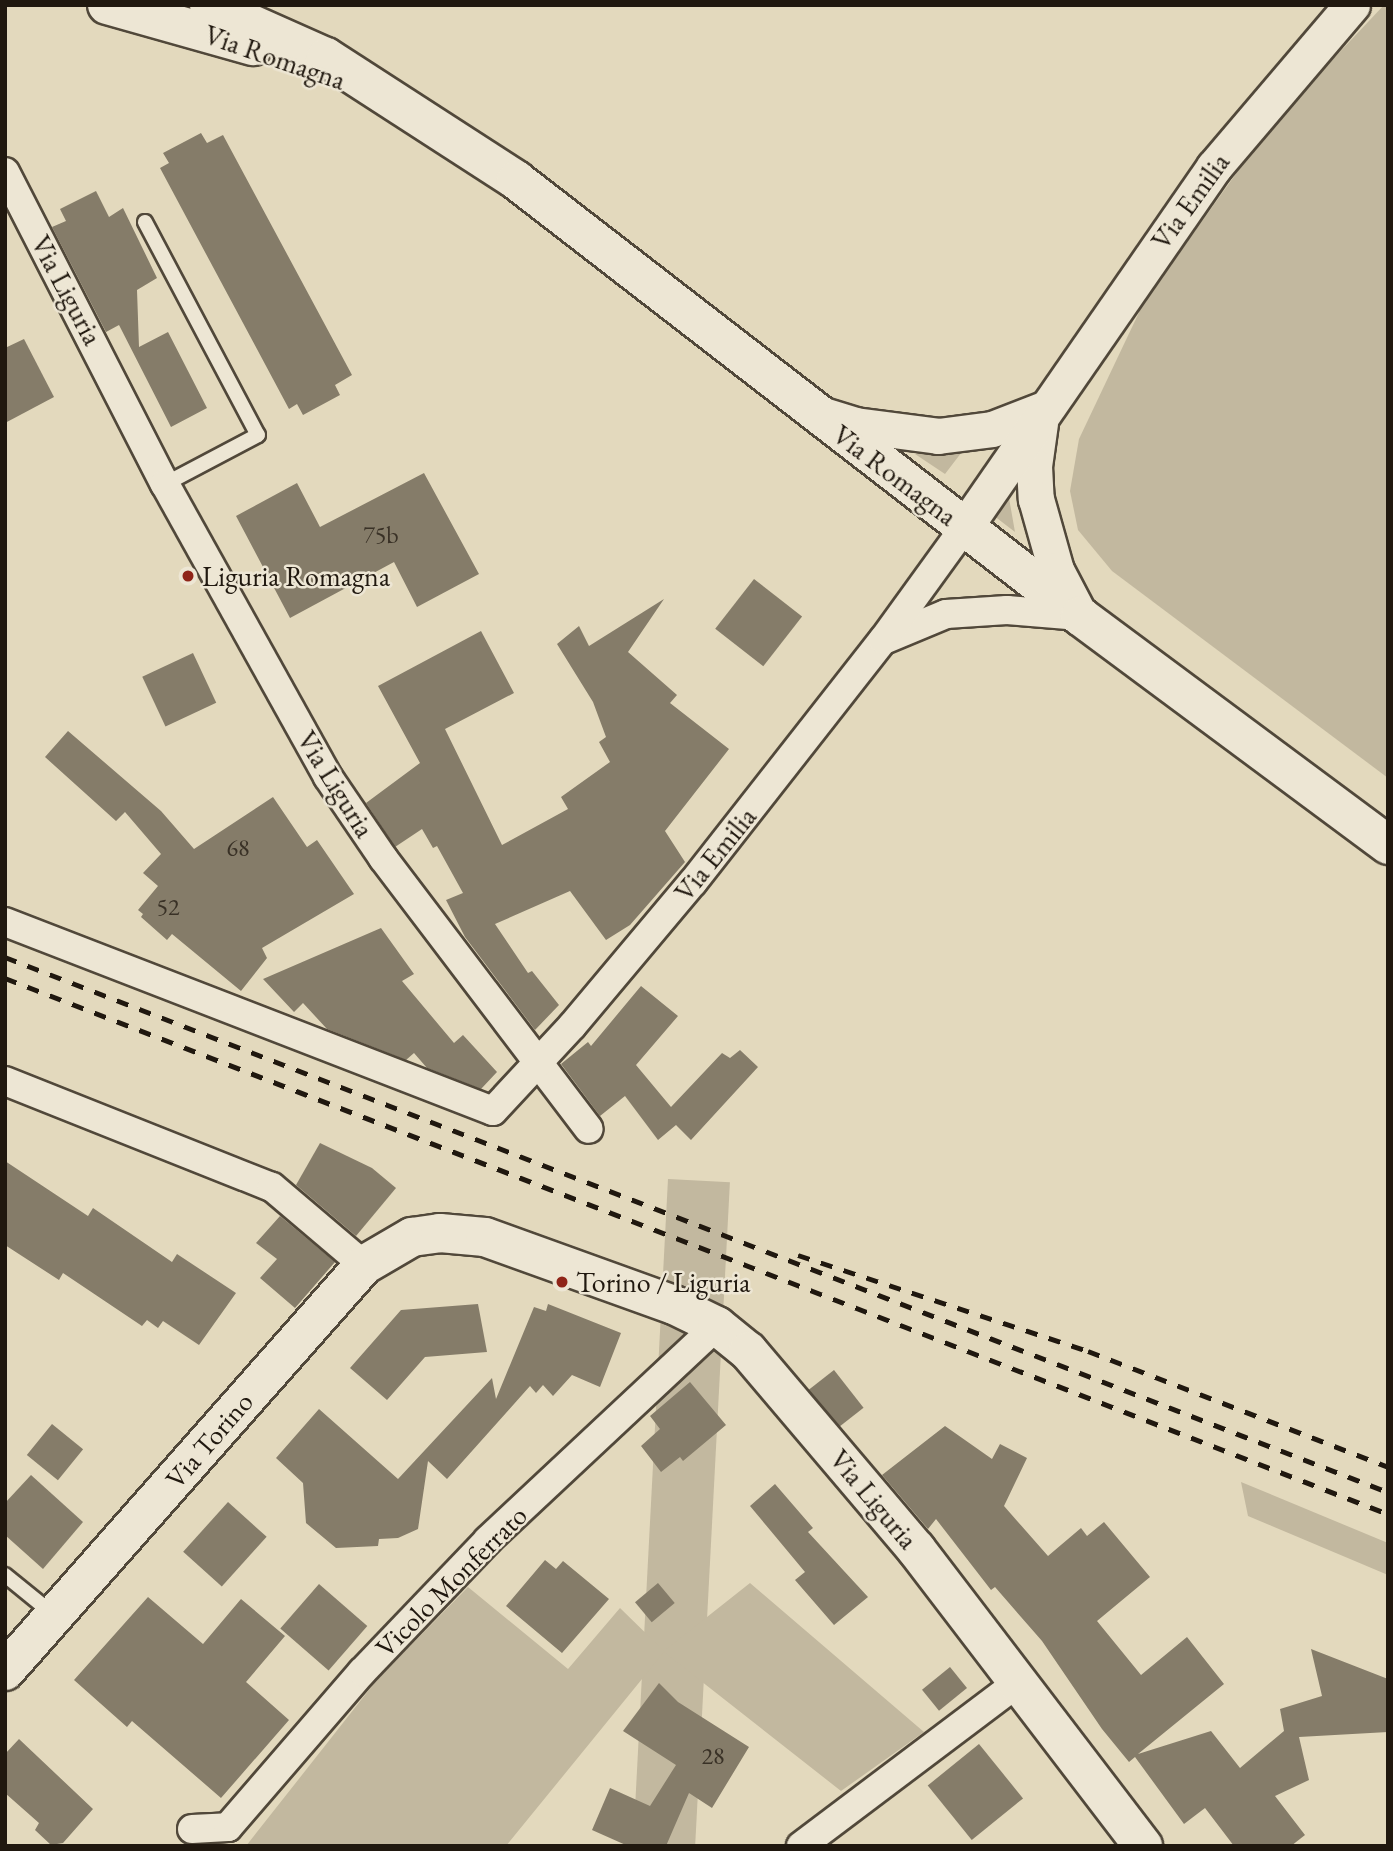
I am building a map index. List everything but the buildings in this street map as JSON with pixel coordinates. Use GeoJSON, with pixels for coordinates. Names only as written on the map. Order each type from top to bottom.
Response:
{"type":"FeatureCollection","features":[{"type":"Feature","properties":{"kind":"main road","name":"Via Romagna"},"geometry":{"type":"LineString","coordinates":[[107,5],[269,50],[401,106]]}},
{"type":"Feature","properties":{"kind":"main road","name":"Via Romagna"},"geometry":{"type":"LineString","coordinates":[[209,5],[327,57],[516,180],[964,528],[1388,845]]}},
{"type":"Feature","properties":{"kind":"main road","name":"Via Torino"},"geometry":{"type":"LineString","coordinates":[[5,1671],[364,1265],[412,1237],[440,1233],[485,1237],[595,1274],[717,1325]]}},
{"type":"Feature","properties":{"kind":"main road","name":"Via Liguria"},"geometry":{"type":"LineString","coordinates":[[717,1325],[748,1351],[794,1402],[916,1549],[1143,1846]]}},
{"type":"Feature","properties":{"kind":"street","name":"Via Emilia"},"geometry":{"type":"LineString","coordinates":[[540,1063],[693,883],[883,640],[964,528],[1214,167],[1352,5]]}},
{"type":"Feature","properties":{"kind":"street","name":"Via Liguria"},"geometry":{"type":"LineString","coordinates":[[5,172],[165,484],[328,777],[383,858],[589,1129]]}},
{"type":"Feature","properties":{"kind":"street","name":"Via Emilia"},"geometry":{"type":"LineString","coordinates":[[1044,409],[1035,442],[1036,499],[1056,570],[1080,616]]}},
{"type":"Feature","properties":{"kind":"street"},"geometry":{"type":"LineString","coordinates":[[811,411],[855,425],[938,436],[992,429],[1044,409]]}},
{"type":"Feature","properties":{"kind":"street","name":"Via Emilia"},"geometry":{"type":"LineString","coordinates":[[883,640],[946,614],[1007,610],[1080,616]]}},
{"type":"Feature","properties":{"kind":"street"},"geometry":{"type":"LineString","coordinates":[[5,922],[493,1111],[540,1063]]}},
{"type":"Feature","properties":{"kind":"street"},"geometry":{"type":"LineString","coordinates":[[5,1081],[272,1187],[364,1265]]}},
{"type":"Feature","properties":{"kind":"street","name":"Vicolo Monferrato"},"geometry":{"type":"LineString","coordinates":[[192,1829],[228,1827],[362,1672],[488,1540],[717,1325]]}},
{"type":"Feature","properties":{"kind":"street"},"geometry":{"type":"LineString","coordinates":[[801,1846],[1017,1683]]}},
{"type":"Feature","properties":{"kind":"lane"},"geometry":{"type":"LineString","coordinates":[[145,222],[258,435],[165,484]]}},
{"type":"Feature","properties":{"kind":"lane"},"geometry":{"type":"LineString","coordinates":[[5,1575],[54,1615]]}},
{"type":"Feature","properties":{"kind":"shaded area"},"geometry":{"type":"Polygon","coordinates":[[[1384,5],[1388,5],[1388,778],[1112,571],[1078,530],[1070,491],[1079,439],[1143,304],[1270,126],[1384,5]]]}},
{"type":"Feature","properties":{"kind":"shaded area"},"geometry":{"type":"Polygon","coordinates":[[[968,444],[945,474],[915,454],[943,453],[968,444]]]}},
{"type":"Feature","properties":{"kind":"shaded area"},"geometry":{"type":"Polygon","coordinates":[[[1009,483],[1009,498],[1015,532],[989,512],[1009,483]]]}},
{"type":"Feature","properties":{"kind":"shaded area"},"geometry":{"type":"Polygon","coordinates":[[[668,1179],[730,1182],[695,1846],[633,1846],[668,1179]]]}},
{"type":"Feature","properties":{"kind":"shaded area"},"geometry":{"type":"Polygon","coordinates":[[[1241,1482],[1388,1543],[1388,1575],[1248,1516],[1241,1482]]]}},
{"type":"Feature","properties":{"kind":"shaded area"},"geometry":{"type":"Polygon","coordinates":[[[750,1583],[924,1732],[841,1791],[664,1652],[506,1846],[246,1846],[376,1681],[468,1587],[568,1669],[620,1608],[664,1651],[750,1583]]]}},
{"type":"Feature","properties":{"kind":"railway"},"geometry":{"type":"LineString","coordinates":[[5,957],[1388,1492]]}},
{"type":"Feature","properties":{"kind":"railway"},"geometry":{"type":"LineString","coordinates":[[5,978],[1388,1514]]}},
{"type":"Feature","properties":{"kind":"railway"},"geometry":{"type":"LineString","coordinates":[[798,1255],[1088,1351],[1388,1467]]}},
{"type":"Feature","properties":{"kind":"place","name":"Liguria Romagna"},"geometry":{"type":"Point","coordinates":[188,576]}},
{"type":"Feature","properties":{"kind":"place","name":"Torino / Liguria"},"geometry":{"type":"Point","coordinates":[562,1282]}}]}
